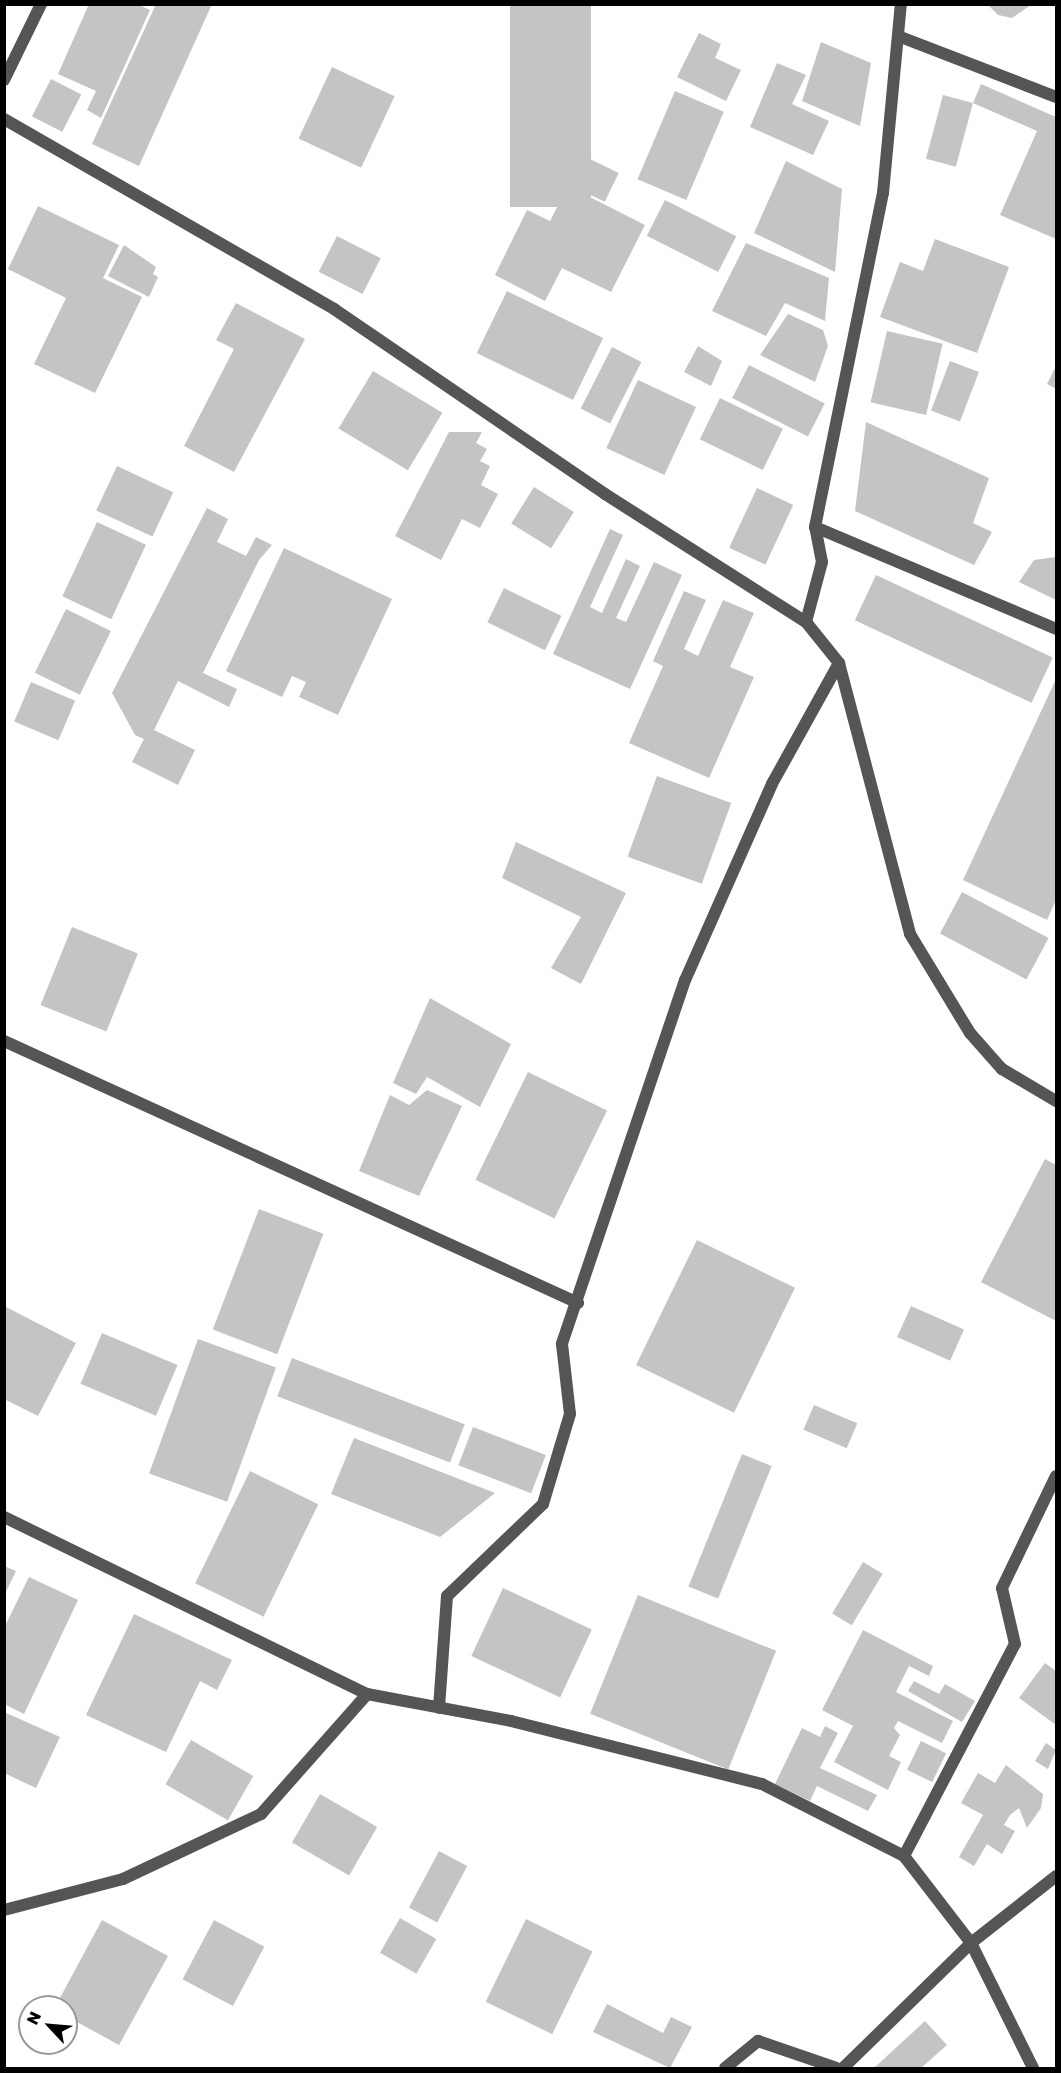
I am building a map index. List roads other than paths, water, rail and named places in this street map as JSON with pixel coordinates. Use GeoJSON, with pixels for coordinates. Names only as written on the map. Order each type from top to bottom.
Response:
{"type":"FeatureCollection","features":[{"type":"Feature","properties":{"kind":"street"},"geometry":{"type":"LineString","coordinates":[[4,80],[41,4]]}},
{"type":"Feature","properties":{"kind":"street"},"geometry":{"type":"LineString","coordinates":[[806,622],[822,562],[815,527],[883,193],[901,4]]}},
{"type":"Feature","properties":{"kind":"street"},"geometry":{"type":"LineString","coordinates":[[898,36],[1056,97]]}},
{"type":"Feature","properties":{"kind":"street"},"geometry":{"type":"LineString","coordinates":[[4,119],[334,309],[605,494],[806,622],[839,663],[910,934],[970,1033],[1002,1069],[1056,1101]]}},
{"type":"Feature","properties":{"kind":"street"},"geometry":{"type":"LineString","coordinates":[[815,527],[1056,629]]}},
{"type":"Feature","properties":{"kind":"street"},"geometry":{"type":"LineString","coordinates":[[439,1708],[447,1596],[543,1504],[570,1414],[562,1344],[578,1303],[685,980],[772,784],[839,663]]}},
{"type":"Feature","properties":{"kind":"street"},"geometry":{"type":"LineString","coordinates":[[4,1041],[578,1303]]}},
{"type":"Feature","properties":{"kind":"street"},"geometry":{"type":"LineString","coordinates":[[904,1856],[1015,1644],[1002,1588],[1056,1476]]}},
{"type":"Feature","properties":{"kind":"street"},"geometry":{"type":"LineString","coordinates":[[4,1517],[367,1694],[439,1708],[762,1784],[904,1856],[971,1943],[1033,2068]]}},
{"type":"Feature","properties":{"kind":"street"},"geometry":{"type":"LineString","coordinates":[[4,1910],[123,1878],[261,1814],[367,1694]]}},
{"type":"Feature","properties":{"kind":"street"},"geometry":{"type":"LineString","coordinates":[[843,2068],[971,1943],[1056,1876]]}},
{"type":"Feature","properties":{"kind":"street"},"geometry":{"type":"LineString","coordinates":[[725,2068],[758,2041],[837,2068]]}}]}
